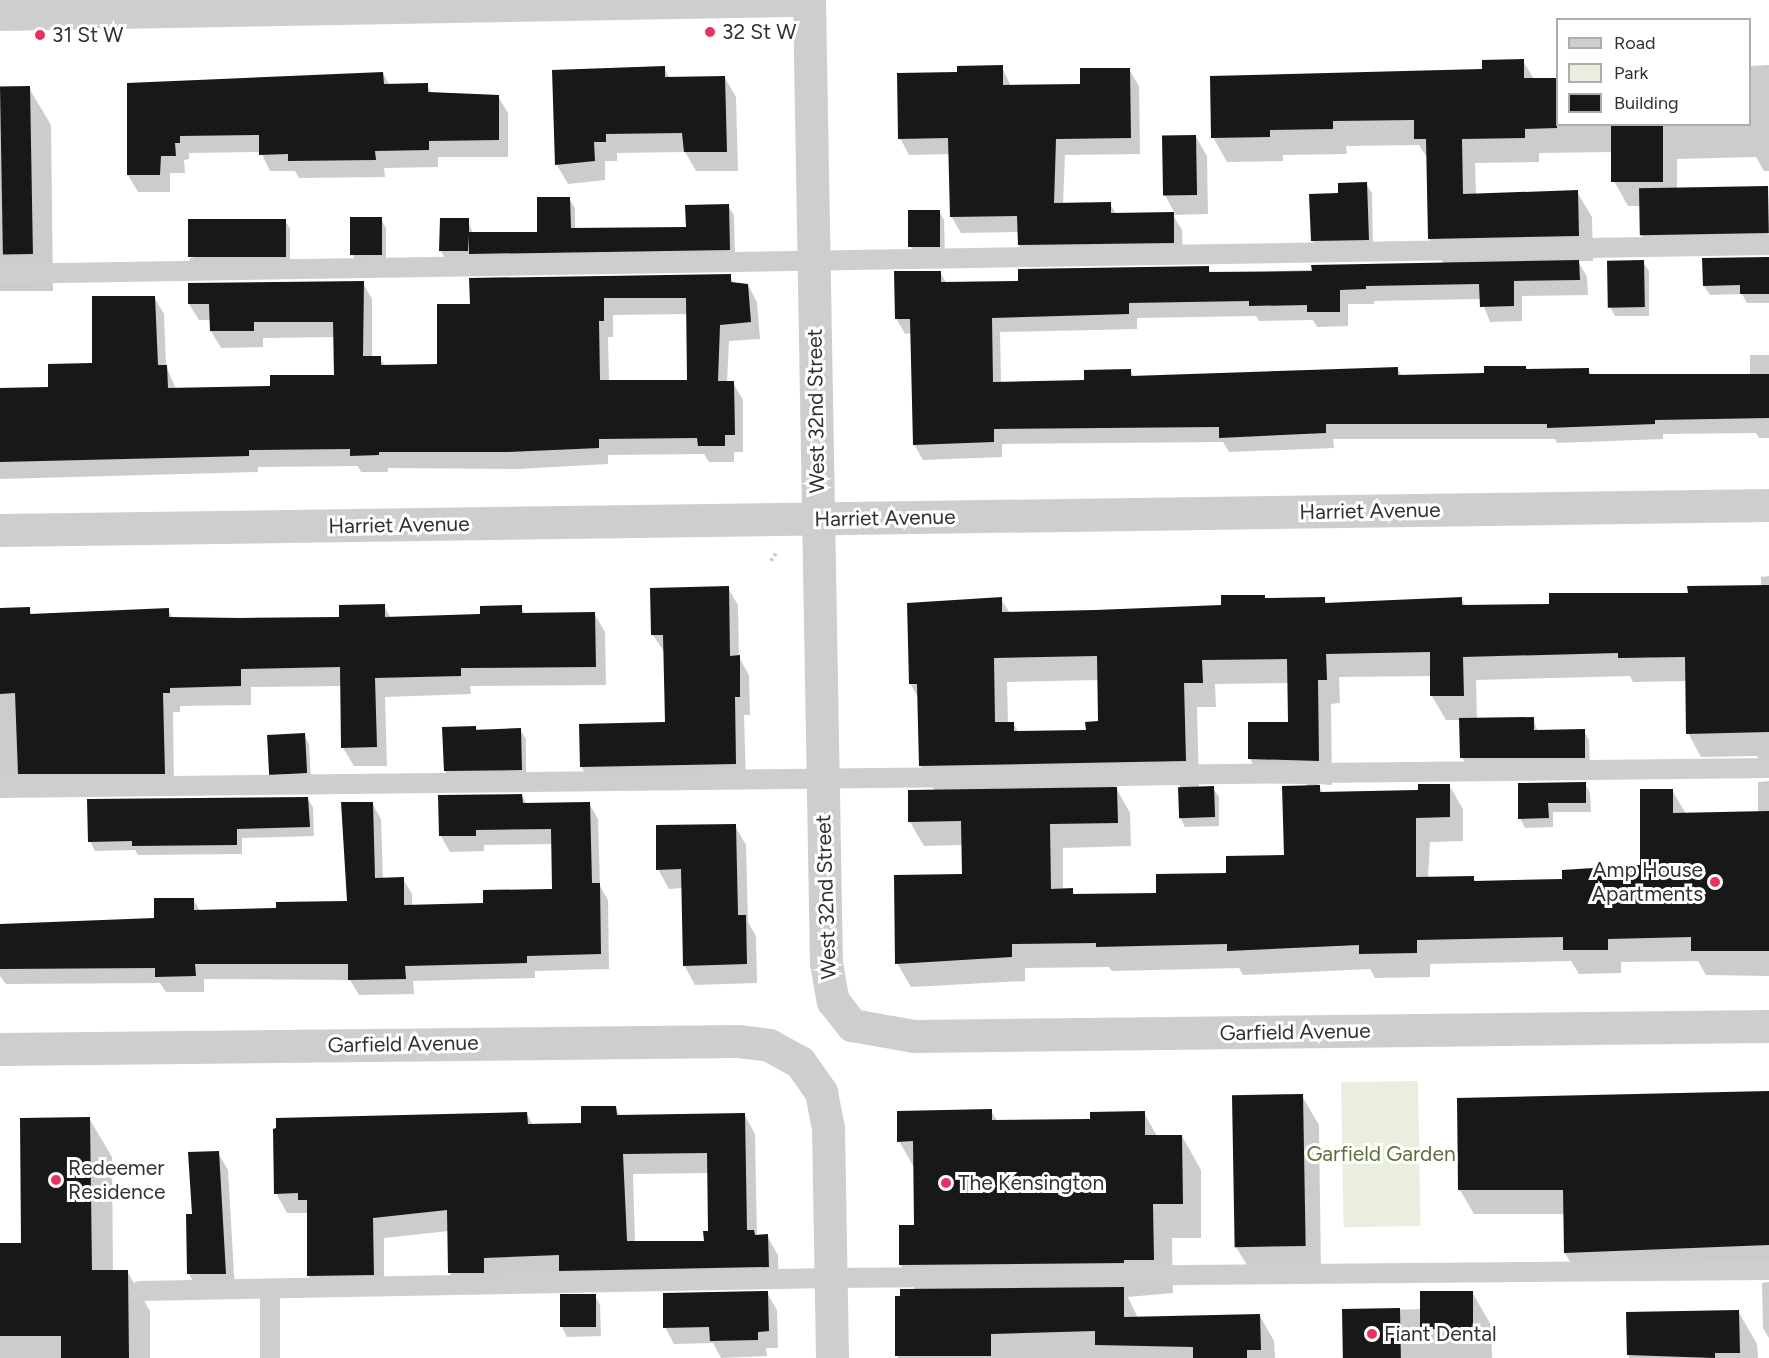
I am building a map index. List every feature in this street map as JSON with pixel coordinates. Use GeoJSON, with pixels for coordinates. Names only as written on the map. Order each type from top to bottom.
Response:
{"type":"FeatureCollection","features":[{"type":"Feature","properties":{"kind":"street"},"geometry":{"type":"LineString","coordinates":[[0,14],[794,0]]}},
{"type":"Feature","properties":{"kind":"street","name":"West 32nd Street"},"geometry":{"type":"LineString","coordinates":[[809,0],[825,963],[833,1001]]}},
{"type":"Feature","properties":{"kind":"street","name":"Harriet Avenue"},"geometry":{"type":"LineString","coordinates":[[0,530],[1769,505]]}},
{"type":"Feature","properties":{"kind":"street","name":"Garfield Avenue"},"geometry":{"type":"LineString","coordinates":[[833,1001],[852,1025],[914,1036],[1769,1026]]}},
{"type":"Feature","properties":{"kind":"street","name":"Garfield Avenue"},"geometry":{"type":"LineString","coordinates":[[0,1049],[738,1041],[769,1045],[800,1062],[821,1092],[828,1127],[831,1278]]}},
{"type":"Feature","properties":{"kind":"street"},"geometry":{"type":"LineString","coordinates":[[831,1278],[832,1358]]}},
{"type":"Feature","properties":{"kind":"lane"},"geometry":{"type":"LineString","coordinates":[[0,274],[1769,245]]}},
{"type":"Feature","properties":{"kind":"lane"},"geometry":{"type":"LineString","coordinates":[[0,788],[1769,768]]}},
{"type":"Feature","properties":{"kind":"lane"},"geometry":{"type":"LineString","coordinates":[[140,1291],[831,1278],[1769,1270]]}},
{"type":"Feature","properties":{"kind":"lane"},"geometry":{"type":"LineString","coordinates":[[270,1289],[270,1358]]}},
{"type":"Feature","properties":{"kind":"green space","name":"Garfield Garden"},"geometry":{"type":"Polygon","coordinates":[[[1418,1081],[1421,1226],[1344,1227],[1341,1082],[1418,1081]]]}},
{"type":"Feature","properties":{"kind":"building"},"geometry":{"type":"Polygon","coordinates":[[[1524,59],[1524,78],[1556,78],[1557,128],[1525,129],[1525,138],[1462,139],[1463,194],[1578,190],[1579,236],[1428,239],[1426,139],[1414,139],[1414,120],[1333,121],[1333,129],[1270,130],[1270,137],[1211,138],[1210,76],[1482,69],[1482,60],[1524,59]]]}},
{"type":"Feature","properties":{"kind":"building"},"geometry":{"type":"Polygon","coordinates":[[[1003,65],[1003,85],[1080,84],[1080,68],[1130,68],[1131,138],[1056,139],[1054,203],[1111,202],[1111,213],[1174,212],[1174,243],[1018,245],[1017,216],[950,217],[948,138],[898,139],[897,73],[957,72],[957,66],[1003,65]]]}},
{"type":"Feature","properties":{"kind":"building"},"geometry":{"type":"Polygon","coordinates":[[[665,66],[665,77],[725,76],[727,152],[684,152],[682,133],[606,134],[606,142],[594,142],[595,161],[555,165],[552,70],[665,66]]]}},
{"type":"Feature","properties":{"kind":"building"},"geometry":{"type":"Polygon","coordinates":[[[383,72],[384,84],[428,83],[428,92],[499,95],[499,140],[429,141],[429,150],[375,151],[376,160],[288,161],[288,154],[259,155],[259,135],[180,136],[180,143],[175,143],[176,156],[161,156],[160,175],[127,175],[127,83],[383,72]]]}},
{"type":"Feature","properties":{"kind":"building"},"geometry":{"type":"Polygon","coordinates":[[[30,86],[33,254],[3,254],[0,87],[30,86]]]}},
{"type":"Feature","properties":{"kind":"building"},"geometry":{"type":"Polygon","coordinates":[[[1611,126],[1663,126],[1663,182],[1611,182],[1611,126]]]}},
{"type":"Feature","properties":{"kind":"building"},"geometry":{"type":"Polygon","coordinates":[[[1196,135],[1197,195],[1163,196],[1162,136],[1196,135]]]}},
{"type":"Feature","properties":{"kind":"building"},"geometry":{"type":"Polygon","coordinates":[[[1367,182],[1369,240],[1311,241],[1309,194],[1338,193],[1338,183],[1367,182]]]}},
{"type":"Feature","properties":{"kind":"building"},"geometry":{"type":"Polygon","coordinates":[[[1768,186],[1769,233],[1640,235],[1639,188],[1768,186]]]}},
{"type":"Feature","properties":{"kind":"building"},"geometry":{"type":"Polygon","coordinates":[[[537,197],[570,197],[571,228],[686,227],[685,205],[729,204],[730,250],[469,254],[469,235],[468,251],[439,251],[440,218],[469,218],[469,232],[537,232],[537,197]]]}},
{"type":"Feature","properties":{"kind":"building"},"geometry":{"type":"Polygon","coordinates":[[[908,210],[940,210],[940,247],[908,247],[908,210]]]}},
{"type":"Feature","properties":{"kind":"building"},"geometry":{"type":"Polygon","coordinates":[[[350,217],[382,217],[382,255],[350,255],[350,217]]]}},
{"type":"Feature","properties":{"kind":"building"},"geometry":{"type":"Polygon","coordinates":[[[188,219],[286,219],[286,257],[188,257],[188,219]]]}},
{"type":"Feature","properties":{"kind":"building"},"geometry":{"type":"Polygon","coordinates":[[[1769,257],[1769,294],[1740,294],[1740,285],[1703,286],[1702,258],[1769,257]]]}},
{"type":"Feature","properties":{"kind":"building"},"geometry":{"type":"Polygon","coordinates":[[[1579,260],[1580,280],[1514,281],[1514,306],[1480,307],[1479,284],[1366,286],[1366,289],[1340,290],[1340,312],[1307,312],[1307,305],[1249,306],[1249,301],[1129,303],[1129,314],[992,318],[993,382],[1084,380],[1084,370],[1131,369],[1131,376],[1398,367],[1398,375],[1484,373],[1484,366],[1526,366],[1526,369],[1589,368],[1589,374],[1769,374],[1769,418],[1655,420],[1655,424],[1547,428],[1547,424],[1326,424],[1326,433],[1219,438],[1219,427],[994,429],[994,442],[913,445],[910,319],[895,319],[894,271],[941,271],[941,282],[1018,281],[1018,269],[1209,266],[1209,272],[1312,271],[1311,265],[1579,260]]]}},
{"type":"Feature","properties":{"kind":"building"},"geometry":{"type":"Polygon","coordinates":[[[1644,260],[1645,307],[1608,308],[1607,261],[1644,260]]]}},
{"type":"Feature","properties":{"kind":"building"},"geometry":{"type":"Polygon","coordinates":[[[731,274],[731,282],[748,284],[751,322],[720,325],[718,381],[734,381],[735,435],[725,435],[725,446],[698,446],[697,438],[599,439],[599,448],[508,452],[379,452],[379,455],[350,456],[350,449],[249,450],[249,456],[0,462],[0,388],[48,387],[48,364],[92,363],[92,296],[155,296],[158,365],[167,365],[168,388],[270,386],[270,375],[334,375],[333,322],[254,322],[254,331],[210,331],[209,304],[188,304],[188,283],[364,281],[363,356],[381,356],[381,365],[437,364],[437,304],[470,304],[469,278],[731,274]],[[604,298],[604,321],[599,321],[600,380],[687,380],[686,298],[604,298]]]}},
{"type":"Feature","properties":{"kind":"building"},"geometry":{"type":"Polygon","coordinates":[[[1769,585],[1769,732],[1686,734],[1685,657],[1618,658],[1618,653],[1463,657],[1464,696],[1430,696],[1430,652],[1326,654],[1327,680],[1318,680],[1319,761],[1248,759],[1248,722],[1288,722],[1287,659],[1202,660],[1203,683],[1184,683],[1186,761],[919,766],[917,684],[909,684],[907,603],[1002,597],[1002,612],[1221,605],[1221,595],[1265,595],[1265,598],[1325,597],[1325,603],[1462,597],[1462,605],[1549,604],[1549,593],[1688,593],[1687,586],[1769,585]],[[1097,656],[994,658],[995,722],[1014,722],[1014,731],[1086,730],[1085,722],[1098,721],[1097,656]]]}},
{"type":"Feature","properties":{"kind":"building"},"geometry":{"type":"Polygon","coordinates":[[[729,586],[730,656],[740,655],[740,697],[735,697],[736,764],[580,767],[579,724],[665,722],[663,635],[651,635],[650,588],[729,586]]]}},
{"type":"Feature","properties":{"kind":"building"},"geometry":{"type":"Polygon","coordinates":[[[385,604],[385,617],[480,614],[480,606],[522,605],[522,613],[595,612],[596,667],[461,668],[461,676],[375,678],[377,747],[341,748],[340,667],[241,669],[241,686],[170,688],[170,693],[163,693],[165,774],[18,774],[15,693],[0,694],[0,608],[30,607],[30,614],[169,608],[169,617],[339,617],[339,605],[385,604]]]}},
{"type":"Feature","properties":{"kind":"building"},"geometry":{"type":"Polygon","coordinates":[[[1534,717],[1534,730],[1585,729],[1585,758],[1460,758],[1459,718],[1534,717]]]}},
{"type":"Feature","properties":{"kind":"building"},"geometry":{"type":"Polygon","coordinates":[[[476,726],[476,730],[521,728],[522,770],[444,771],[442,727],[476,726]]]}},
{"type":"Feature","properties":{"kind":"building"},"geometry":{"type":"Polygon","coordinates":[[[305,733],[307,773],[269,775],[267,735],[305,733]]]}},
{"type":"Feature","properties":{"kind":"building"},"geometry":{"type":"Polygon","coordinates":[[[1586,782],[1586,803],[1548,803],[1549,818],[1518,819],[1518,783],[1586,782]]]}},
{"type":"Feature","properties":{"kind":"building"},"geometry":{"type":"Polygon","coordinates":[[[1418,784],[1450,784],[1450,817],[1416,818],[1416,877],[1474,876],[1474,881],[1562,879],[1562,870],[1640,865],[1640,789],[1673,789],[1673,813],[1769,811],[1769,951],[1691,951],[1691,937],[1608,939],[1608,950],[1563,950],[1563,937],[1417,940],[1417,953],[1359,954],[1359,945],[1227,951],[1227,944],[1096,947],[1096,943],[1012,944],[1012,957],[895,964],[894,875],[962,874],[961,821],[908,822],[908,790],[1117,787],[1118,823],[1050,824],[1051,889],[1073,888],[1073,894],[1156,893],[1156,874],[1226,873],[1226,856],[1284,855],[1282,786],[1320,785],[1320,792],[1418,790],[1418,784]]]}},
{"type":"Feature","properties":{"kind":"building"},"geometry":{"type":"Polygon","coordinates":[[[1214,786],[1215,817],[1179,818],[1178,787],[1214,786]]]}},
{"type":"Feature","properties":{"kind":"building"},"geometry":{"type":"Polygon","coordinates":[[[522,794],[523,803],[590,802],[592,883],[600,883],[601,954],[527,956],[527,963],[405,966],[406,979],[348,980],[348,964],[195,964],[196,976],[155,977],[155,968],[0,969],[0,924],[154,918],[154,898],[194,898],[194,910],[276,908],[276,902],[347,901],[341,802],[373,802],[375,878],[404,877],[404,905],[483,903],[483,890],[552,889],[551,829],[476,830],[476,836],[439,836],[438,795],[522,794]]]}},
{"type":"Feature","properties":{"kind":"building"},"geometry":{"type":"Polygon","coordinates":[[[308,797],[310,827],[237,829],[237,845],[132,846],[132,841],[88,842],[87,799],[308,797]]]}},
{"type":"Feature","properties":{"kind":"building"},"geometry":{"type":"Polygon","coordinates":[[[736,824],[738,915],[746,915],[747,964],[683,966],[681,869],[656,870],[656,825],[736,824]]]}},
{"type":"Feature","properties":{"kind":"building"},"geometry":{"type":"Polygon","coordinates":[[[1769,1091],[1769,1245],[1564,1253],[1563,1190],[1458,1190],[1457,1098],[1769,1091]]]}},
{"type":"Feature","properties":{"kind":"building"},"geometry":{"type":"Polygon","coordinates":[[[1303,1094],[1306,1246],[1235,1247],[1232,1095],[1303,1094]]]}},
{"type":"Feature","properties":{"kind":"building"},"geometry":{"type":"Polygon","coordinates":[[[581,1106],[616,1106],[617,1115],[745,1113],[747,1230],[754,1230],[755,1235],[768,1234],[769,1267],[559,1271],[559,1255],[484,1258],[484,1273],[448,1273],[447,1210],[373,1218],[374,1275],[307,1276],[307,1200],[298,1200],[298,1193],[274,1194],[273,1129],[276,1128],[276,1118],[527,1112],[528,1124],[581,1123],[581,1106]],[[707,1153],[623,1154],[627,1241],[704,1241],[703,1231],[708,1231],[707,1153]]]}},
{"type":"Feature","properties":{"kind":"building"},"geometry":{"type":"Polygon","coordinates":[[[992,1109],[992,1120],[1090,1119],[1090,1112],[1145,1111],[1145,1135],[1182,1135],[1183,1204],[1153,1204],[1154,1260],[1124,1260],[1124,1263],[899,1265],[899,1225],[914,1225],[913,1141],[897,1142],[897,1111],[992,1109]]]}},
{"type":"Feature","properties":{"kind":"building","name":"Redeemer Residence"},"geometry":{"type":"Polygon","coordinates":[[[90,1117],[92,1270],[128,1270],[129,1358],[61,1358],[61,1336],[0,1336],[0,1243],[21,1243],[20,1118],[90,1117]]]}},
{"type":"Feature","properties":{"kind":"building"},"geometry":{"type":"Polygon","coordinates":[[[219,1151],[226,1274],[187,1274],[186,1214],[192,1214],[188,1152],[219,1151]]]}},
{"type":"Feature","properties":{"kind":"building"},"geometry":{"type":"Polygon","coordinates":[[[1124,1287],[1124,1317],[1260,1314],[1261,1350],[1247,1350],[1247,1358],[1193,1358],[1193,1347],[1095,1345],[1095,1331],[991,1334],[991,1356],[895,1356],[895,1296],[900,1296],[900,1289],[1124,1287]]]}},
{"type":"Feature","properties":{"kind":"building"},"geometry":{"type":"Polygon","coordinates":[[[768,1291],[769,1331],[758,1332],[758,1340],[710,1341],[709,1327],[663,1328],[663,1293],[768,1291]]]}},
{"type":"Feature","properties":{"kind":"building"},"geometry":{"type":"Polygon","coordinates":[[[1420,1291],[1473,1291],[1473,1329],[1420,1329],[1420,1291]]]}},
{"type":"Feature","properties":{"kind":"building"},"geometry":{"type":"Polygon","coordinates":[[[560,1294],[596,1294],[596,1327],[560,1327],[560,1294]]]}},
{"type":"Feature","properties":{"kind":"building","name":"Fiant Dental"},"geometry":{"type":"Polygon","coordinates":[[[1400,1308],[1401,1358],[1343,1358],[1342,1309],[1400,1308]]]}},
{"type":"Feature","properties":{"kind":"building"},"geometry":{"type":"Polygon","coordinates":[[[1739,1310],[1740,1353],[1715,1353],[1715,1358],[1627,1355],[1626,1312],[1739,1310]]]}},
{"type":"Feature","properties":{"kind":"place","name":"32 St W"},"geometry":{"type":"Point","coordinates":[710,32]}},
{"type":"Feature","properties":{"kind":"place","name":"31 St W"},"geometry":{"type":"Point","coordinates":[40,35]}},
{"type":"Feature","properties":{"kind":"place","name":"Amp House Apartments"},"geometry":{"type":"Point","coordinates":[1715,882]}},
{"type":"Feature","properties":{"kind":"place","name":"Redeemer Residence"},"geometry":{"type":"Point","coordinates":[56,1180]}},
{"type":"Feature","properties":{"kind":"place","name":"The Kensington"},"geometry":{"type":"Point","coordinates":[946,1183]}},
{"type":"Feature","properties":{"kind":"place","name":"Fiant Dental"},"geometry":{"type":"Point","coordinates":[1372,1334]}}]}
